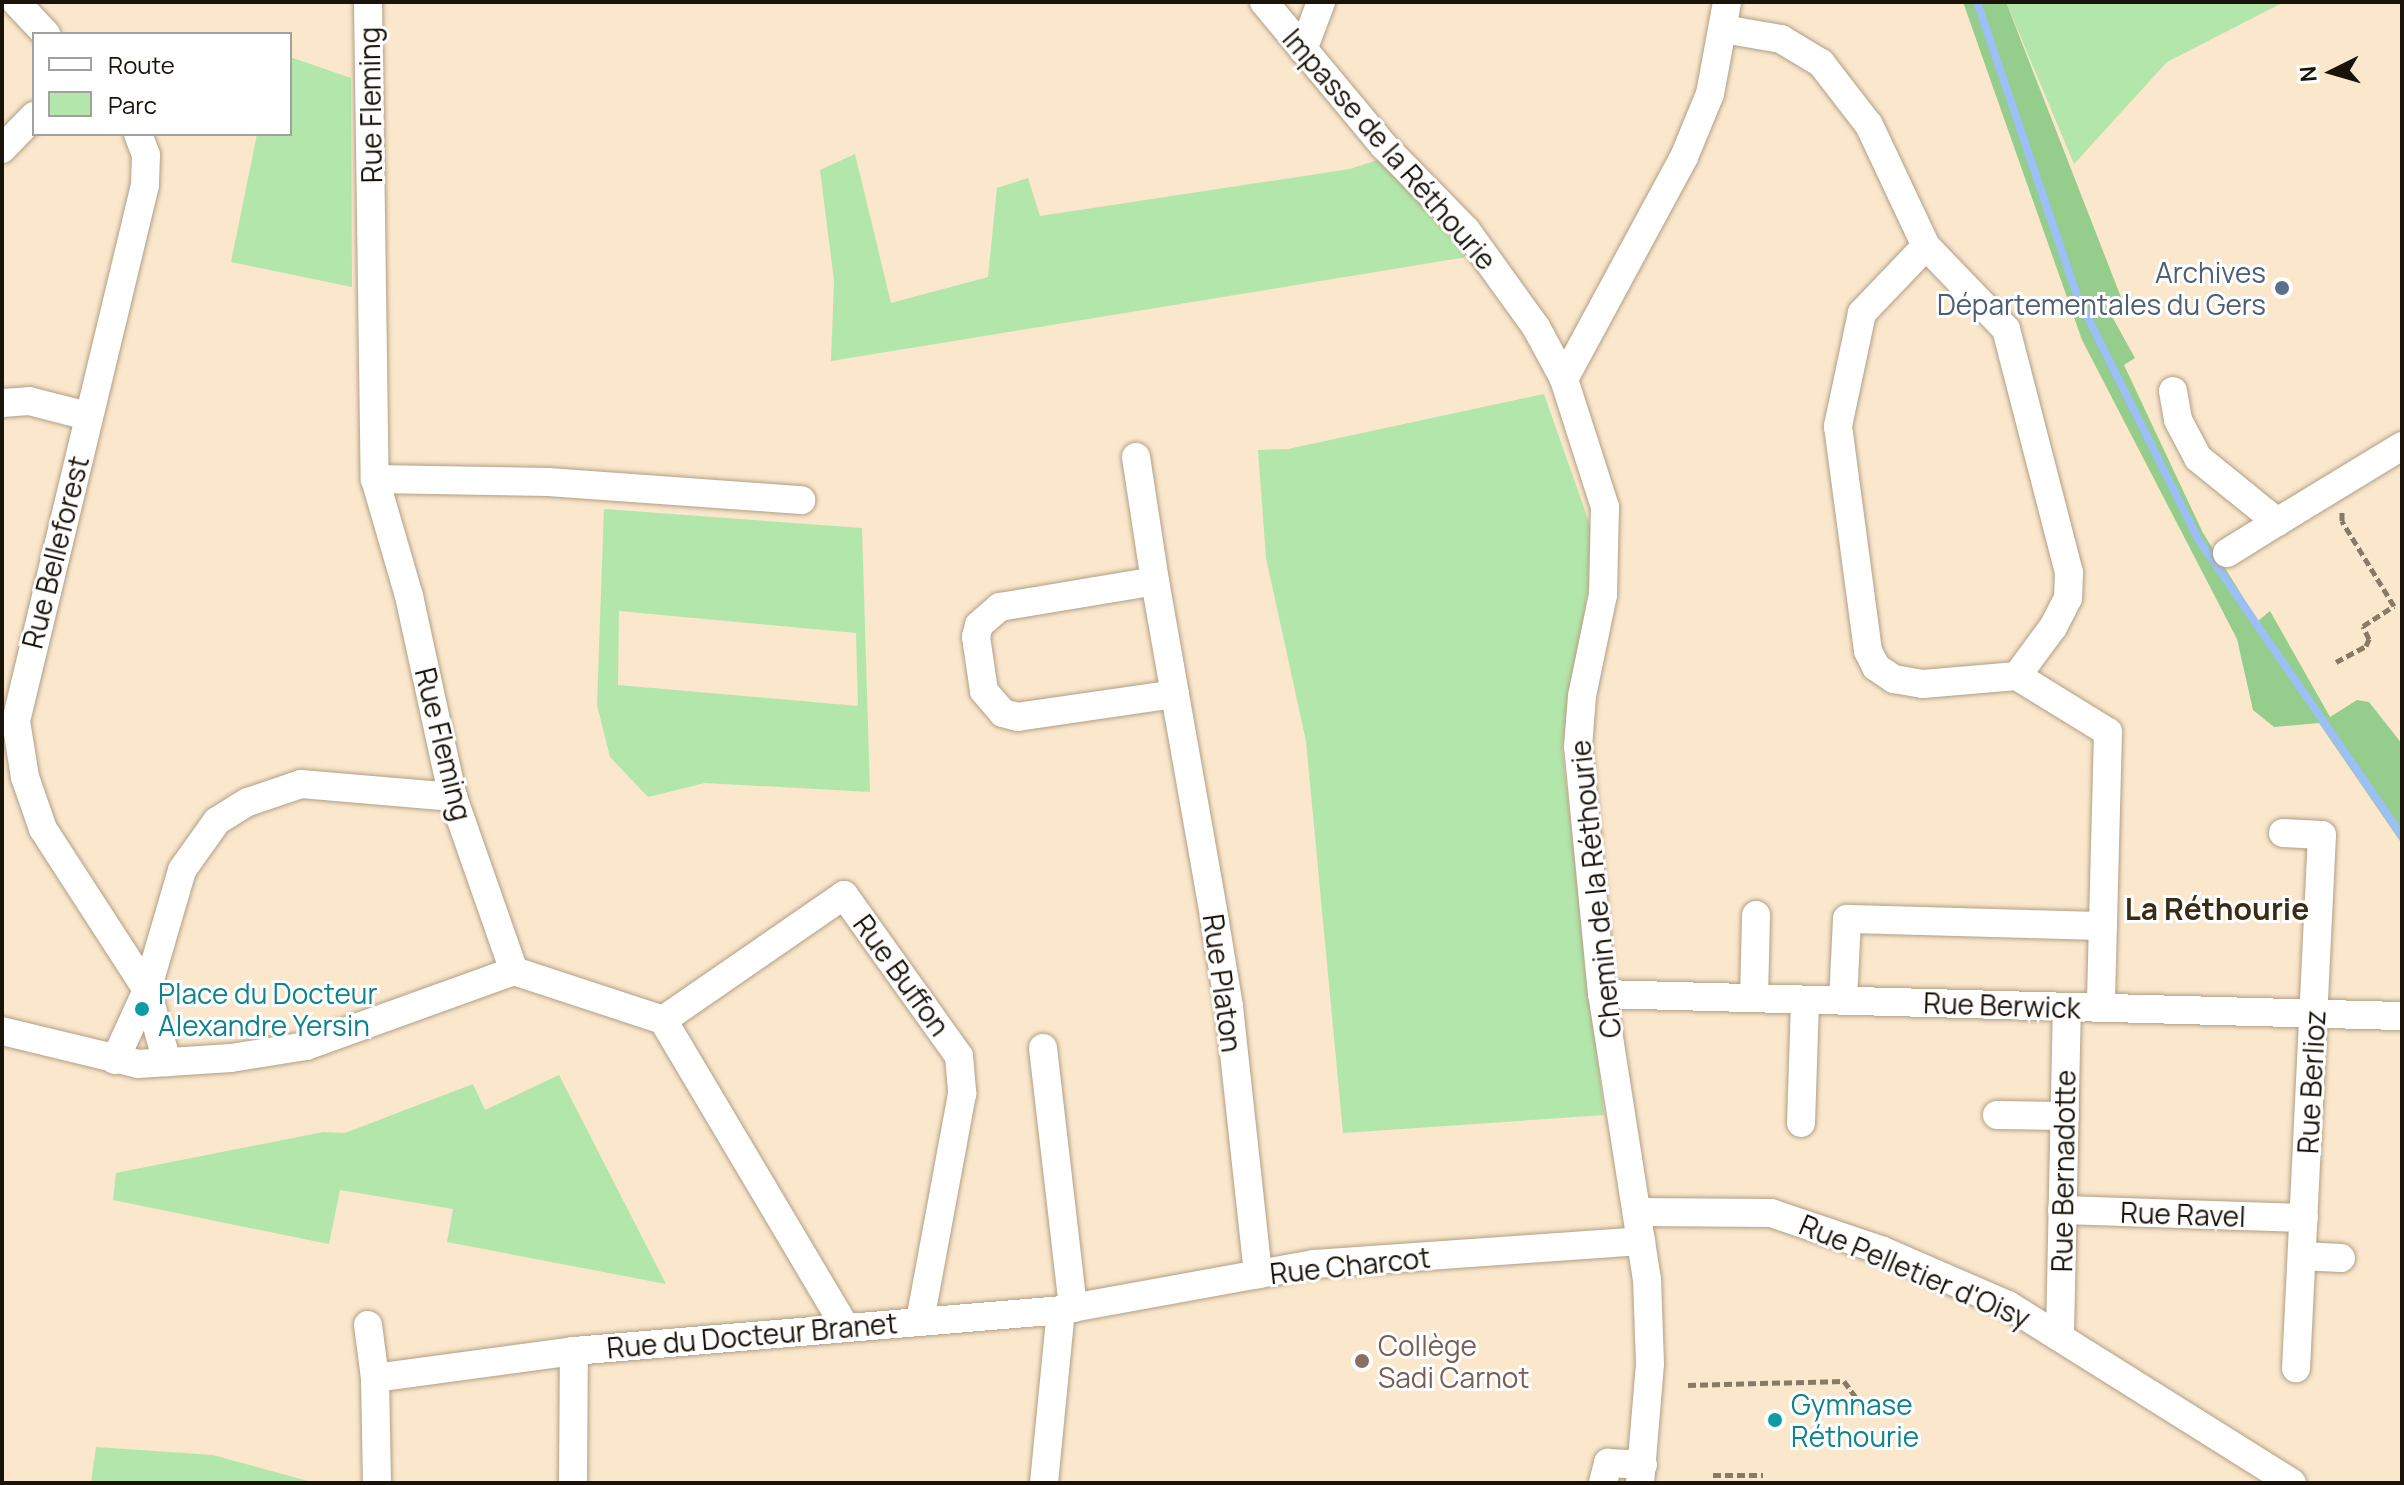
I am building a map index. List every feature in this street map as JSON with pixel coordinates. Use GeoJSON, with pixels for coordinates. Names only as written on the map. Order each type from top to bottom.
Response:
{"type":"FeatureCollection","features":[{"type":"Feature","properties":{"kind":"street"},"geometry":{"type":"LineString","coordinates":[[16,2],[44,32]]}},
{"type":"Feature","properties":{"kind":"street","name":"Rue Fleming"},"geometry":{"type":"LineString","coordinates":[[368,2],[375,479],[409,596],[453,797],[514,971]]}},
{"type":"Feature","properties":{"kind":"street","name":"Impasse de la Réthourie"},"geometry":{"type":"LineString","coordinates":[[1264,2],[1384,146],[1466,230],[1536,327],[1564,379]]}},
{"type":"Feature","properties":{"kind":"street"},"geometry":{"type":"LineString","coordinates":[[1303,50],[1321,2]]}},
{"type":"Feature","properties":{"kind":"street"},"geometry":{"type":"LineString","coordinates":[[1564,379],[1684,157],[1710,94],[1725,16],[1781,39],[1821,63],[1869,125],[1926,246],[2006,329],[2069,572],[2068,598],[2017,676]]}},
{"type":"Feature","properties":{"kind":"street"},"geometry":{"type":"LineString","coordinates":[[2,149],[32,118]]}},
{"type":"Feature","properties":{"kind":"street","name":"Rue Belleforest"},"geometry":{"type":"LineString","coordinates":[[139,136],[146,155],[145,185],[88,416],[11,695],[19,750],[43,829],[147,990]]}},
{"type":"Feature","properties":{"kind":"street"},"geometry":{"type":"LineString","coordinates":[[1926,246],[1862,313],[1838,426],[1868,651],[1876,667],[1894,679],[1923,684],[2017,676],[2108,732],[2101,1008]]}},
{"type":"Feature","properties":{"kind":"street","name":"Chemin de la Réthourie"},"geometry":{"type":"LineString","coordinates":[[1564,379],[1605,507],[1603,595],[1582,696],[1578,747],[1602,994],[1641,1241],[1650,1364],[1641,1474]]}},
{"type":"Feature","properties":{"kind":"street"},"geometry":{"type":"LineString","coordinates":[[2173,391],[2178,420],[2198,458],[2277,522]]}},
{"type":"Feature","properties":{"kind":"street"},"geometry":{"type":"LineString","coordinates":[[2,403],[29,401],[88,416]]}},
{"type":"Feature","properties":{"kind":"street"},"geometry":{"type":"LineString","coordinates":[[2227,553],[2402,446]]}},
{"type":"Feature","properties":{"kind":"street","name":"Rue Platon"},"geometry":{"type":"LineString","coordinates":[[1136,457],[1229,1007],[1258,1274]]}},
{"type":"Feature","properties":{"kind":"street"},"geometry":{"type":"LineString","coordinates":[[375,479],[548,482],[801,500]]}},
{"type":"Feature","properties":{"kind":"street"},"geometry":{"type":"LineString","coordinates":[[1155,581],[1000,607],[988,614],[976,637],[984,691],[992,704],[1018,717],[1175,694]]}},
{"type":"Feature","properties":{"kind":"street"},"geometry":{"type":"LineString","coordinates":[[115,1060],[147,990],[182,870],[204,834],[230,811],[301,784],[453,797]]}},
{"type":"Feature","properties":{"kind":"street","name":"Rue Berlioz"},"geometry":{"type":"LineString","coordinates":[[2283,833],[2322,835],[2296,1368]]}},
{"type":"Feature","properties":{"kind":"street","name":"Rue Buffon"},"geometry":{"type":"LineString","coordinates":[[663,1020],[844,895],[959,1056],[962,1094],[920,1321]]}},
{"type":"Feature","properties":{"kind":"street"},"geometry":{"type":"LineString","coordinates":[[1754,998],[1756,915]]}},
{"type":"Feature","properties":{"kind":"street"},"geometry":{"type":"LineString","coordinates":[[1843,1001],[1847,919],[2103,926]]}},
{"type":"Feature","properties":{"kind":"street"},"geometry":{"type":"LineString","coordinates":[[2,1031],[115,1060],[167,1062],[306,1046],[514,971],[663,1020],[845,1326]]}},
{"type":"Feature","properties":{"kind":"street"},"geometry":{"type":"LineString","coordinates":[[147,990],[167,1062]]}},
{"type":"Feature","properties":{"kind":"street","name":"Rue Berwick"},"geometry":{"type":"LineString","coordinates":[[1602,994],[2402,1016]]}},
{"type":"Feature","properties":{"kind":"street"},"geometry":{"type":"LineString","coordinates":[[1801,1123],[1805,1000]]}},
{"type":"Feature","properties":{"kind":"street","name":"Rue Bernadotte"},"geometry":{"type":"LineString","coordinates":[[2060,1335],[2067,1007]]}},
{"type":"Feature","properties":{"kind":"street"},"geometry":{"type":"LineString","coordinates":[[1043,1048],[1067,1309],[1044,1483]]}},
{"type":"Feature","properties":{"kind":"street"},"geometry":{"type":"LineString","coordinates":[[1997,1115],[2065,1116]]}},
{"type":"Feature","properties":{"kind":"street","name":"Rue Ravel"},"geometry":{"type":"LineString","coordinates":[[2062,1210],[2304,1218]]}},
{"type":"Feature","properties":{"kind":"street","name":"Rue Pelletier d'Oisy"},"geometry":{"type":"LineString","coordinates":[[1637,1212],[1771,1213],[1810,1223],[2008,1305],[2292,1483]]}},
{"type":"Feature","properties":{"kind":"street","name":"Rue Charcot"},"geometry":{"type":"LineString","coordinates":[[1067,1309],[1314,1264],[1641,1241]]}},
{"type":"Feature","properties":{"kind":"street"},"geometry":{"type":"LineString","coordinates":[[2302,1256],[2341,1258]]}},
{"type":"Feature","properties":{"kind":"street","name":"Rue du Docteur Branet"},"geometry":{"type":"LineString","coordinates":[[573,1483],[574,1351],[1067,1309]]}},
{"type":"Feature","properties":{"kind":"street"},"geometry":{"type":"LineString","coordinates":[[368,1325],[375,1378],[377,1483]]}},
{"type":"Feature","properties":{"kind":"street"},"geometry":{"type":"LineString","coordinates":[[375,1378],[574,1351]]}},
{"type":"Feature","properties":{"kind":"street"},"geometry":{"type":"LineString","coordinates":[[1603,1483],[1608,1463],[1641,1474]]}},
{"type":"Feature","properties":{"kind":"path"},"geometry":{"type":"LineString","coordinates":[[2332,488],[2343,505],[2342,521],[2394,606],[2363,626],[2369,639],[2366,646],[2336,662]]}},
{"type":"Feature","properties":{"kind":"path"},"geometry":{"type":"LineString","coordinates":[[1688,1385],[1844,1381],[1865,1410]]}},
{"type":"Feature","properties":{"kind":"path"},"geometry":{"type":"LineString","coordinates":[[1713,1475],[1763,1475]]}},
{"type":"Feature","properties":{"kind":"green space"},"geometry":{"type":"Polygon","coordinates":[[[1963,2],[2006,2],[2124,305],[2110,313],[2135,358],[2124,365],[2203,533],[2258,621],[2270,611],[2330,717],[2357,700],[2369,702],[2402,744],[2402,844],[2319,723],[2274,727],[2253,710],[2237,639],[2082,340],[1963,2]]]}},
{"type":"Feature","properties":{"kind":"green space"},"geometry":{"type":"Polygon","coordinates":[[[2006,2],[2284,2],[2167,62],[2074,164],[2006,2]]]}},
{"type":"Feature","properties":{"kind":"green space"},"geometry":{"type":"Polygon","coordinates":[[[292,58],[351,78],[352,287],[231,262],[257,136],[292,136],[292,58]]]}},
{"type":"Feature","properties":{"kind":"green space"},"geometry":{"type":"Polygon","coordinates":[[[855,154],[891,303],[988,277],[997,188],[1028,178],[1040,216],[1350,169],[1380,159],[1467,257],[831,361],[834,281],[820,170],[855,154]]]}},
{"type":"Feature","properties":{"kind":"green space"},"geometry":{"type":"Polygon","coordinates":[[[1544,394],[1590,525],[1594,553],[1562,748],[1604,1115],[1343,1133],[1306,741],[1266,558],[1258,450],[1288,449],[1544,394]]]}},
{"type":"Feature","properties":{"kind":"green space"},"geometry":{"type":"Polygon","coordinates":[[[604,509],[862,528],[870,792],[705,783],[648,797],[610,757],[597,705],[604,509]],[[619,611],[618,685],[858,706],[856,633],[619,611]]]}},
{"type":"Feature","properties":{"kind":"green space"},"geometry":{"type":"Polygon","coordinates":[[[559,1075],[666,1284],[447,1242],[453,1209],[340,1190],[329,1244],[113,1200],[116,1173],[323,1132],[345,1133],[473,1084],[485,1110],[559,1075]]]}},
{"type":"Feature","properties":{"kind":"green space"},"geometry":{"type":"Polygon","coordinates":[[[96,1447],[213,1455],[315,1483],[91,1483],[96,1447]]]}},
{"type":"Feature","properties":{"kind":"waterway"},"geometry":{"type":"LineString","coordinates":[[1977,2],[2078,298],[2198,539],[2402,836]]}},
{"type":"Feature","properties":{"kind":"place","name":"Archives Départementales du Gers"},"geometry":{"type":"Point","coordinates":[2282,288]}},
{"type":"Feature","properties":{"kind":"place","name":"Place du Docteur Alexandre Yersin"},"geometry":{"type":"Point","coordinates":[142,1009]}},
{"type":"Feature","properties":{"kind":"place","name":"Collège Sadi Carnot"},"geometry":{"type":"Point","coordinates":[1362,1361]}},
{"type":"Feature","properties":{"kind":"place","name":"Gymnase Réthourie"},"geometry":{"type":"Point","coordinates":[1775,1420]}},
{"type":"Feature","properties":{"kind":"district","name":"La Réthourie"},"geometry":{"type":"Point","coordinates":[2217,909]}}]}
